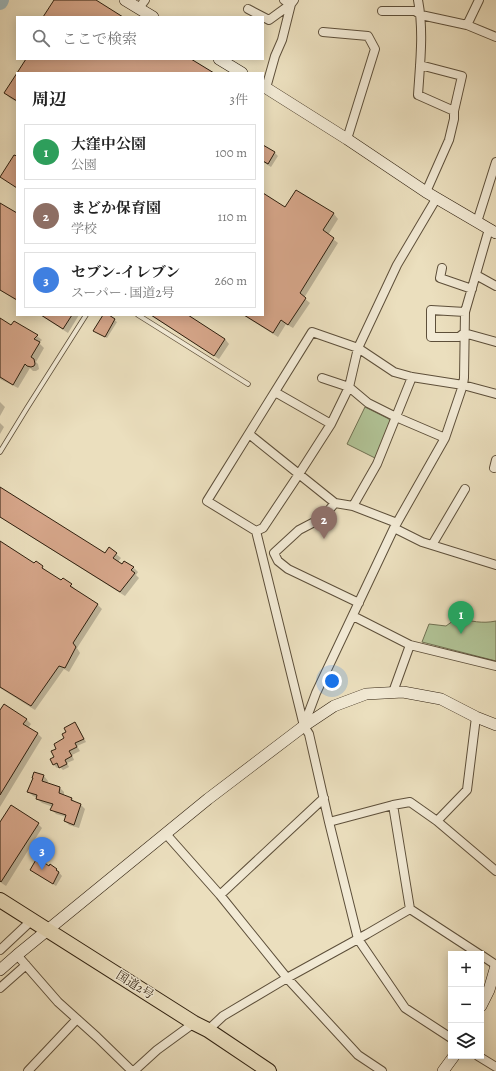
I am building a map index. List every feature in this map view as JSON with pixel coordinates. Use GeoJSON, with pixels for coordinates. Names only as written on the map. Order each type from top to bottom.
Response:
{"type":"FeatureCollection","features":[{"type":"Feature","properties":{"kind":"highway","name":"国道2号"},"geometry":{"type":"LineString","coordinates":[[0,900],[194,1023],[208,1030],[269,1071]]}},
{"type":"Feature","properties":{"kind":"street"},"geometry":{"type":"LineString","coordinates":[[126,0],[142,4],[151,16]]}},
{"type":"Feature","properties":{"kind":"street"},"geometry":{"type":"LineString","coordinates":[[418,0],[421,15],[418,96],[454,111]]}},
{"type":"Feature","properties":{"kind":"street"},"geometry":{"type":"LineString","coordinates":[[467,25],[480,0]]}},
{"type":"Feature","properties":{"kind":"street"},"geometry":{"type":"LineString","coordinates":[[264,17],[269,20],[290,1]]}},
{"type":"Feature","properties":{"kind":"street"},"geometry":{"type":"LineString","coordinates":[[290,1],[282,40],[264,87],[347,139],[436,199],[493,231],[476,275],[465,312],[463,385],[445,438],[396,526],[316,693],[304,726]]}},
{"type":"Feature","properties":{"kind":"street"},"geometry":{"type":"LineString","coordinates":[[248,9],[261,16]]}},
{"type":"Feature","properties":{"kind":"street"},"geometry":{"type":"LineString","coordinates":[[382,12],[415,12],[421,15],[467,25],[496,37]]}},
{"type":"Feature","properties":{"kind":"street"},"geometry":{"type":"LineString","coordinates":[[323,32],[368,36],[375,49],[347,139]]}},
{"type":"Feature","properties":{"kind":"street"},"geometry":{"type":"LineString","coordinates":[[221,60],[240,72]]}},
{"type":"Feature","properties":{"kind":"street"},"geometry":{"type":"LineString","coordinates":[[420,65],[462,76],[449,140],[426,192]]}},
{"type":"Feature","properties":{"kind":"street"},"geometry":{"type":"LineString","coordinates":[[477,222],[496,162]]}},
{"type":"Feature","properties":{"kind":"street"},"geometry":{"type":"LineString","coordinates":[[256,531],[262,528],[331,424],[349,386],[358,348],[397,265],[436,199]]}},
{"type":"Feature","properties":{"kind":"street"},"geometry":{"type":"LineString","coordinates":[[442,268],[440,278],[472,289]]}},
{"type":"Feature","properties":{"kind":"street"},"geometry":{"type":"LineString","coordinates":[[476,275],[496,286]]}},
{"type":"Feature","properties":{"kind":"street"},"geometry":{"type":"LineString","coordinates":[[464,333],[459,337],[431,337],[431,310],[465,312]]}},
{"type":"Feature","properties":{"kind":"street"},"geometry":{"type":"LineString","coordinates":[[448,1036],[405,1008],[358,939],[309,734],[304,726],[256,531],[207,501],[312,332],[358,348],[394,372],[412,377],[463,385],[496,394]]}},
{"type":"Feature","properties":{"kind":"street"},"geometry":{"type":"LineString","coordinates":[[464,333],[496,342]]}},
{"type":"Feature","properties":{"kind":"street"},"geometry":{"type":"LineString","coordinates":[[353,506],[377,464],[412,377]]}},
{"type":"Feature","properties":{"kind":"street"},"geometry":{"type":"LineString","coordinates":[[322,378],[349,386],[368,403],[445,438]]}},
{"type":"Feature","properties":{"kind":"street"},"geometry":{"type":"LineString","coordinates":[[275,392],[331,424]]}},
{"type":"Feature","properties":{"kind":"street"},"geometry":{"type":"LineString","coordinates":[[249,434],[335,503],[353,506],[396,526],[422,542],[496,565]]}},
{"type":"Feature","properties":{"kind":"street"},"geometry":{"type":"LineString","coordinates":[[432,545],[465,489]]}},
{"type":"Feature","properties":{"kind":"street"},"geometry":{"type":"LineString","coordinates":[[335,503],[322,518],[299,530],[274,553],[278,561],[288,569],[359,603]]}},
{"type":"Feature","properties":{"kind":"street"},"geometry":{"type":"LineString","coordinates":[[264,564],[278,561]]}},
{"type":"Feature","properties":{"kind":"street"},"geometry":{"type":"LineString","coordinates":[[352,616],[410,646],[496,666]]}},
{"type":"Feature","properties":{"kind":"street"},"geometry":{"type":"LineString","coordinates":[[393,692],[410,646]]}},
{"type":"Feature","properties":{"kind":"street"},"geometry":{"type":"LineString","coordinates":[[0,970],[208,799],[304,726],[334,706],[366,694],[403,692],[441,699],[476,717],[496,725]]}},
{"type":"Feature","properties":{"kind":"street"},"geometry":{"type":"LineString","coordinates":[[437,821],[467,790],[476,717]]}},
{"type":"Feature","properties":{"kind":"street"},"geometry":{"type":"LineString","coordinates":[[220,895],[324,798]]}},
{"type":"Feature","properties":{"kind":"street"},"geometry":{"type":"LineString","coordinates":[[329,822],[410,802],[437,821],[496,871]]}},
{"type":"Feature","properties":{"kind":"street"},"geometry":{"type":"LineString","coordinates":[[393,805],[410,909],[474,951]]}},
{"type":"Feature","properties":{"kind":"street"},"geometry":{"type":"LineString","coordinates":[[166,834],[220,895],[287,978],[358,1055],[382,1071]]}},
{"type":"Feature","properties":{"kind":"street"},"geometry":{"type":"LineString","coordinates":[[208,1030],[223,1016],[410,909]]}},
{"type":"Feature","properties":{"kind":"street"},"geometry":{"type":"LineString","coordinates":[[0,950],[32,920]]}},
{"type":"Feature","properties":{"kind":"street"},"geometry":{"type":"LineString","coordinates":[[17,955],[58,1002],[133,1071],[157,1050],[194,1023]]}},
{"type":"Feature","properties":{"kind":"street"},"geometry":{"type":"LineString","coordinates":[[484,958],[496,965],[489,990],[484,1000]]}},
{"type":"Feature","properties":{"kind":"street"},"geometry":{"type":"LineString","coordinates":[[0,988],[26,965]]}},
{"type":"Feature","properties":{"kind":"street"},"geometry":{"type":"LineString","coordinates":[[32,1070],[77,1019]]}},
{"type":"Feature","properties":{"kind":"street"},"geometry":{"type":"LineString","coordinates":[[443,1071],[452,1059]]}},
{"type":"Feature","properties":{"kind":"street"},"geometry":{"type":"LineString","coordinates":[[483,1059],[496,1067]]}},
{"type":"Feature","properties":{"kind":"lane"},"geometry":{"type":"LineString","coordinates":[[0,452],[85,316]]}},
{"type":"Feature","properties":{"kind":"lane"},"geometry":{"type":"LineString","coordinates":[[140,316],[248,384]]}},
{"type":"Feature","properties":{"kind":"green space"},"geometry":{"type":"Polygon","coordinates":[[[365,407],[389,419],[391,423],[375,458],[347,444],[365,407]]]}},
{"type":"Feature","properties":{"kind":"green space"},"geometry":{"type":"Polygon","coordinates":[[[457,618],[481,622],[496,621],[496,661],[422,642],[429,624],[446,626],[457,618]]]}},
{"type":"Feature","properties":{"kind":"building"},"geometry":{"type":"Polygon","coordinates":[[[54,0],[96,0],[121,16],[44,16],[54,0]]]}},
{"type":"Feature","properties":{"kind":"building"},"geometry":{"type":"Polygon","coordinates":[[[25,60],[193,60],[212,72],[18,72],[25,60]]]}},
{"type":"Feature","properties":{"kind":"building"},"geometry":{"type":"Polygon","coordinates":[[[16,75],[16,100],[4,93],[16,75]]]}},
{"type":"Feature","properties":{"kind":"building"},"geometry":{"type":"Polygon","coordinates":[[[264,146],[275,152],[268,164],[264,162],[264,146]]]}},
{"type":"Feature","properties":{"kind":"building"},"geometry":{"type":"Polygon","coordinates":[[[14,155],[16,156],[16,187],[0,177],[14,155]]]}},
{"type":"Feature","properties":{"kind":"building"},"geometry":{"type":"Polygon","coordinates":[[[296,190],[334,213],[323,230],[334,238],[300,293],[306,298],[288,325],[281,320],[273,333],[246,316],[264,316],[264,194],[285,207],[296,190]]]}},
{"type":"Feature","properties":{"kind":"building"},"geometry":{"type":"Polygon","coordinates":[[[0,203],[16,212],[16,299],[0,290],[0,203]]]}},
{"type":"Feature","properties":{"kind":"building"},"geometry":{"type":"Polygon","coordinates":[[[43,316],[71,316],[63,329],[43,316]]]}},
{"type":"Feature","properties":{"kind":"building"},"geometry":{"type":"Polygon","coordinates":[[[102,316],[110,316],[115,319],[105,337],[93,331],[102,316]]]}},
{"type":"Feature","properties":{"kind":"building"},"geometry":{"type":"Polygon","coordinates":[[[153,316],[190,316],[225,339],[214,356],[153,316]]]}},
{"type":"Feature","properties":{"kind":"building"},"geometry":{"type":"Polygon","coordinates":[[[0,318],[11,325],[14,321],[38,335],[34,339],[40,342],[31,357],[34,359],[34,366],[31,367],[25,364],[13,385],[0,377],[0,318]]]}},
{"type":"Feature","properties":{"kind":"building"},"geometry":{"type":"Polygon","coordinates":[[[0,487],[105,553],[109,547],[117,553],[113,558],[122,564],[124,561],[134,567],[131,570],[135,573],[120,592],[0,517],[0,487]]]}},
{"type":"Feature","properties":{"kind":"building"},"geometry":{"type":"Polygon","coordinates":[[[0,541],[34,563],[36,561],[43,566],[42,568],[61,580],[63,578],[72,584],[70,586],[98,604],[73,643],[76,647],[65,668],[59,666],[31,706],[0,687],[0,541]]]}},
{"type":"Feature","properties":{"kind":"building"},"geometry":{"type":"Polygon","coordinates":[[[4,704],[27,719],[23,724],[38,733],[0,795],[0,710],[4,704]]]}},
{"type":"Feature","properties":{"kind":"building"},"geometry":{"type":"Polygon","coordinates":[[[75,722],[84,739],[75,743],[77,747],[69,751],[72,756],[65,760],[67,764],[59,768],[57,763],[53,765],[50,759],[54,757],[51,751],[56,749],[54,744],[64,738],[62,734],[66,732],[64,728],[75,722]]]}},
{"type":"Feature","properties":{"kind":"building"},"geometry":{"type":"Polygon","coordinates":[[[34,772],[44,775],[42,781],[60,787],[59,793],[72,798],[71,800],[81,804],[74,825],[64,821],[66,815],[50,810],[53,804],[36,799],[37,795],[27,792],[34,772]]]}},
{"type":"Feature","properties":{"kind":"building"},"geometry":{"type":"Polygon","coordinates":[[[11,805],[39,823],[1,882],[0,822],[11,805]]]}},
{"type":"Feature","properties":{"kind":"building"},"geometry":{"type":"Polygon","coordinates":[[[37,858],[49,866],[50,864],[59,872],[53,884],[30,870],[37,858]]]}},
{"type":"Feature","properties":{"kind":"place","name":"まどか保育園"},"geometry":{"type":"Point","coordinates":[324,539]}},
{"type":"Feature","properties":{"kind":"place","name":"大窪中公園"},"geometry":{"type":"Point","coordinates":[461,634]}},
{"type":"Feature","properties":{"kind":"place","name":"セブン-イレブン"},"geometry":{"type":"Point","coordinates":[42,870]}}]}
